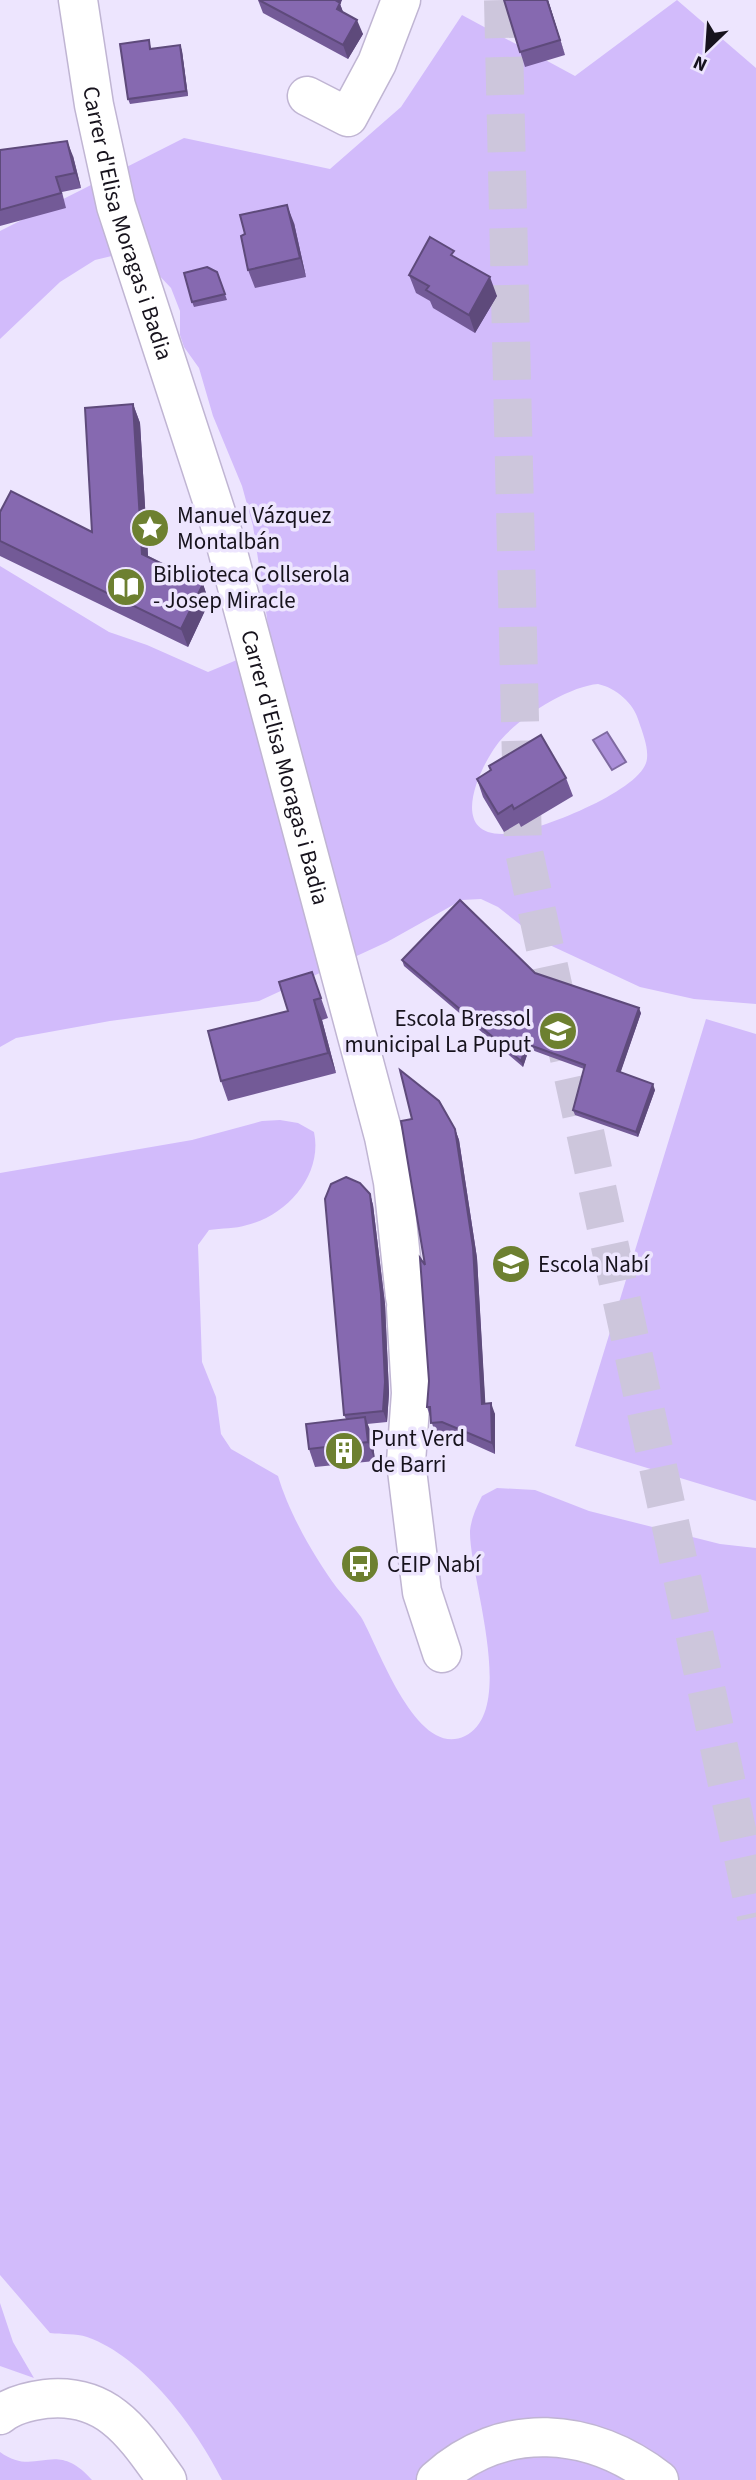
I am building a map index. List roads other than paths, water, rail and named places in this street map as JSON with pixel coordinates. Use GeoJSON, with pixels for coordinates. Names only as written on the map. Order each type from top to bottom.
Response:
{"type":"FeatureCollection","features":[{"type":"Feature","properties":{"kind":"street","name":"Carrer d'Elisa Moragas i Badia"},"geometry":{"type":"LineString","coordinates":[[78,0],[94,105],[116,206],[223,534],[384,1137],[393,1182],[405,1303],[411,1393],[406,1462],[416,1556],[427,1613],[442,1653]]}},
{"type":"Feature","properties":{"kind":"street"},"geometry":{"type":"LineString","coordinates":[[307,96],[348,117],[377,63],[401,0]]}},
{"type":"Feature","properties":{"kind":"street"},"geometry":{"type":"LineString","coordinates":[[0,2415],[31,2400],[57,2398],[90,2402],[118,2418],[167,2480]]}},
{"type":"Feature","properties":{"kind":"street"},"geometry":{"type":"LineString","coordinates":[[436,2480],[473,2452],[516,2438],[582,2439],[640,2466],[659,2480]]}},
{"type":"Feature","properties":{"kind":"tunnel"},"geometry":{"type":"LineString","coordinates":[[503,0],[523,847],[756,1917]]}},
{"type":"Feature","properties":{"kind":"place","name":"Manuel Vázquez Montalbán"},"geometry":{"type":"Point","coordinates":[150,528]}},
{"type":"Feature","properties":{"kind":"place","name":"Biblioteca Collserola - Josep Miracle"},"geometry":{"type":"Point","coordinates":[126,587]}},
{"type":"Feature","properties":{"kind":"place","name":"Escola Bressol municipal La Puput"},"geometry":{"type":"Point","coordinates":[558,1031]}},
{"type":"Feature","properties":{"kind":"place","name":"Escola Nabí"},"geometry":{"type":"Point","coordinates":[511,1264]}},
{"type":"Feature","properties":{"kind":"place","name":"Punt Verd de Barri"},"geometry":{"type":"Point","coordinates":[344,1451]}},
{"type":"Feature","properties":{"kind":"place","name":"CEIP Nabí"},"geometry":{"type":"Point","coordinates":[360,1564]}}]}
